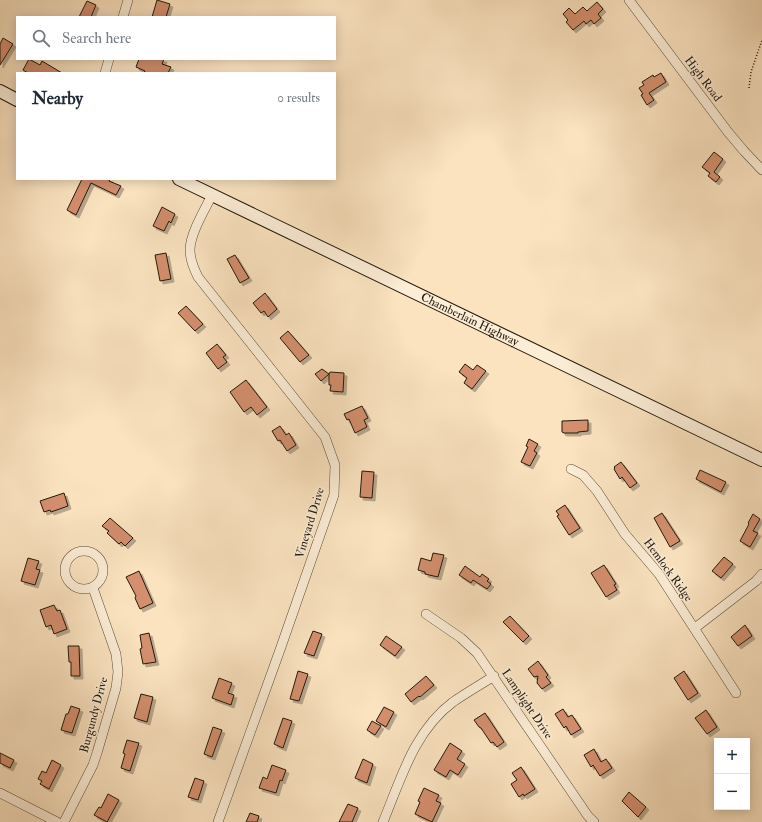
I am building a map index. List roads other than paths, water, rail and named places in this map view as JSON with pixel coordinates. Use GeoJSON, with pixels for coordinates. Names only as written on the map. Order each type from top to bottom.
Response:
{"type":"FeatureCollection","features":[{"type":"Feature","properties":{"kind":"main road"},"geometry":{"type":"LineString","coordinates":[[0,91],[16,99]]}},
{"type":"Feature","properties":{"kind":"main road","name":"Chamberlain Highway"},"geometry":{"type":"LineString","coordinates":[[181,180],[762,460]]}},
{"type":"Feature","properties":{"kind":"street"},"geometry":{"type":"LineString","coordinates":[[123,16],[128,0]]}},
{"type":"Feature","properties":{"kind":"street","name":"High Road"},"geometry":{"type":"LineString","coordinates":[[629,0],[728,132],[744,152],[762,170]]}},
{"type":"Feature","properties":{"kind":"street"},"geometry":{"type":"LineString","coordinates":[[105,72],[109,60]]}},
{"type":"Feature","properties":{"kind":"street","name":"Vineyard Drive"},"geometry":{"type":"LineString","coordinates":[[212,195],[196,229],[190,249],[193,265],[198,277],[325,437],[335,465],[334,495],[218,822]]}},
{"type":"Feature","properties":{"kind":"street","name":"Hemlock Ridge"},"geometry":{"type":"LineString","coordinates":[[571,470],[583,475],[597,490],[626,534],[659,574],[736,693]]}},
{"type":"Feature","properties":{"kind":"street"},"geometry":{"type":"LineString","coordinates":[[83,551],[90,552],[97,556],[101,562],[103,569],[102,576],[99,583],[93,588],[86,590],[78,589],[67,579],[65,572],[66,564],[76,553],[83,551]]}},
{"type":"Feature","properties":{"kind":"street"},"geometry":{"type":"LineString","coordinates":[[695,628],[756,581],[762,574]]}},
{"type":"Feature","properties":{"kind":"street","name":"Burgundy Drive"},"geometry":{"type":"LineString","coordinates":[[64,822],[92,765],[114,695],[117,677],[116,654],[93,588]]}},
{"type":"Feature","properties":{"kind":"street","name":"Lamplight Drive"},"geometry":{"type":"LineString","coordinates":[[426,614],[461,638],[477,653],[494,676],[588,820]]}},
{"type":"Feature","properties":{"kind":"street"},"geometry":{"type":"LineString","coordinates":[[383,822],[410,756],[422,733],[435,718],[452,703],[494,676]]}},
{"type":"Feature","properties":{"kind":"street"},"geometry":{"type":"LineString","coordinates":[[0,793],[57,822]]}}]}
